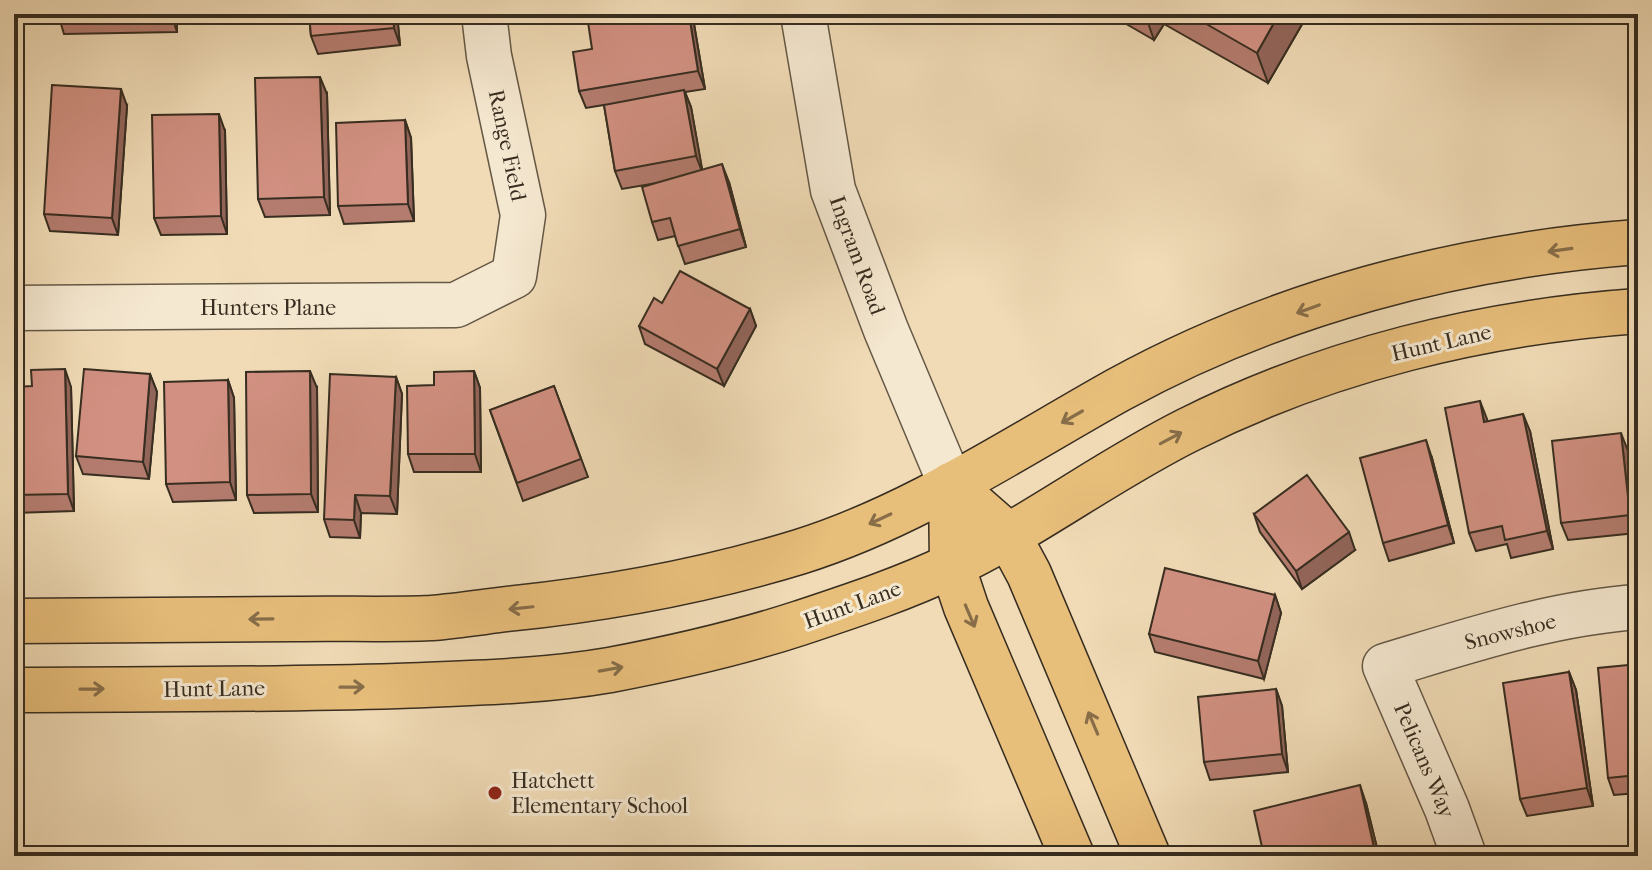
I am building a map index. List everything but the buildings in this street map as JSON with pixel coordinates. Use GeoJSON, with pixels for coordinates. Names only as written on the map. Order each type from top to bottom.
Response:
{"type":"FeatureCollection","features":[{"type":"Feature","properties":{"kind":"main road"},"geometry":{"type":"LineString","coordinates":[[14,621],[434,618],[652,589],[799,552],[856,531],[1008,456],[1120,389],[1194,353],[1336,299],[1455,268],[1526,255],[1638,242]]}},
{"type":"Feature","properties":{"kind":"main road","name":"Hunt Lane"},"geometry":{"type":"LineString","coordinates":[[14,690],[353,687],[495,682],[609,670],[798,623],[903,586],[952,565],[1008,535],[1132,459],[1191,428],[1257,398],[1319,375],[1454,337],[1526,323],[1638,311]]}},
{"type":"Feature","properties":{"kind":"main road","name":"Ingram Road"},"geometry":{"type":"LineString","coordinates":[[951,485],[1008,535],[1029,574],[1148,856]]}},
{"type":"Feature","properties":{"kind":"main road","name":"Ingram Road"},"geometry":{"type":"LineString","coordinates":[[951,485],[952,565],[966,607],[1072,856]]}},
{"type":"Feature","properties":{"kind":"street","name":"Range Field"},"geometry":{"type":"LineString","coordinates":[[484,14],[489,56],[523,215],[514,276]]}},
{"type":"Feature","properties":{"kind":"street","name":"Ingram Road"},"geometry":{"type":"LineString","coordinates":[[803,14],[833,190],[886,330],[951,485]]}},
{"type":"Feature","properties":{"kind":"street","name":"Hunters Plane"},"geometry":{"type":"LineString","coordinates":[[14,308],[456,305],[514,276]]}},
{"type":"Feature","properties":{"kind":"street","name":"Snowshoe"},"geometry":{"type":"LineString","coordinates":[[1385,666],[1511,629],[1612,609],[1638,607]]}},
{"type":"Feature","properties":{"kind":"street","name":"Pelicans Way"},"geometry":{"type":"LineString","coordinates":[[1385,666],[1464,856]]}},
{"type":"Feature","properties":{"kind":"place","name":"Hatchett Elementary School"},"geometry":{"type":"Point","coordinates":[495,793]}}]}
